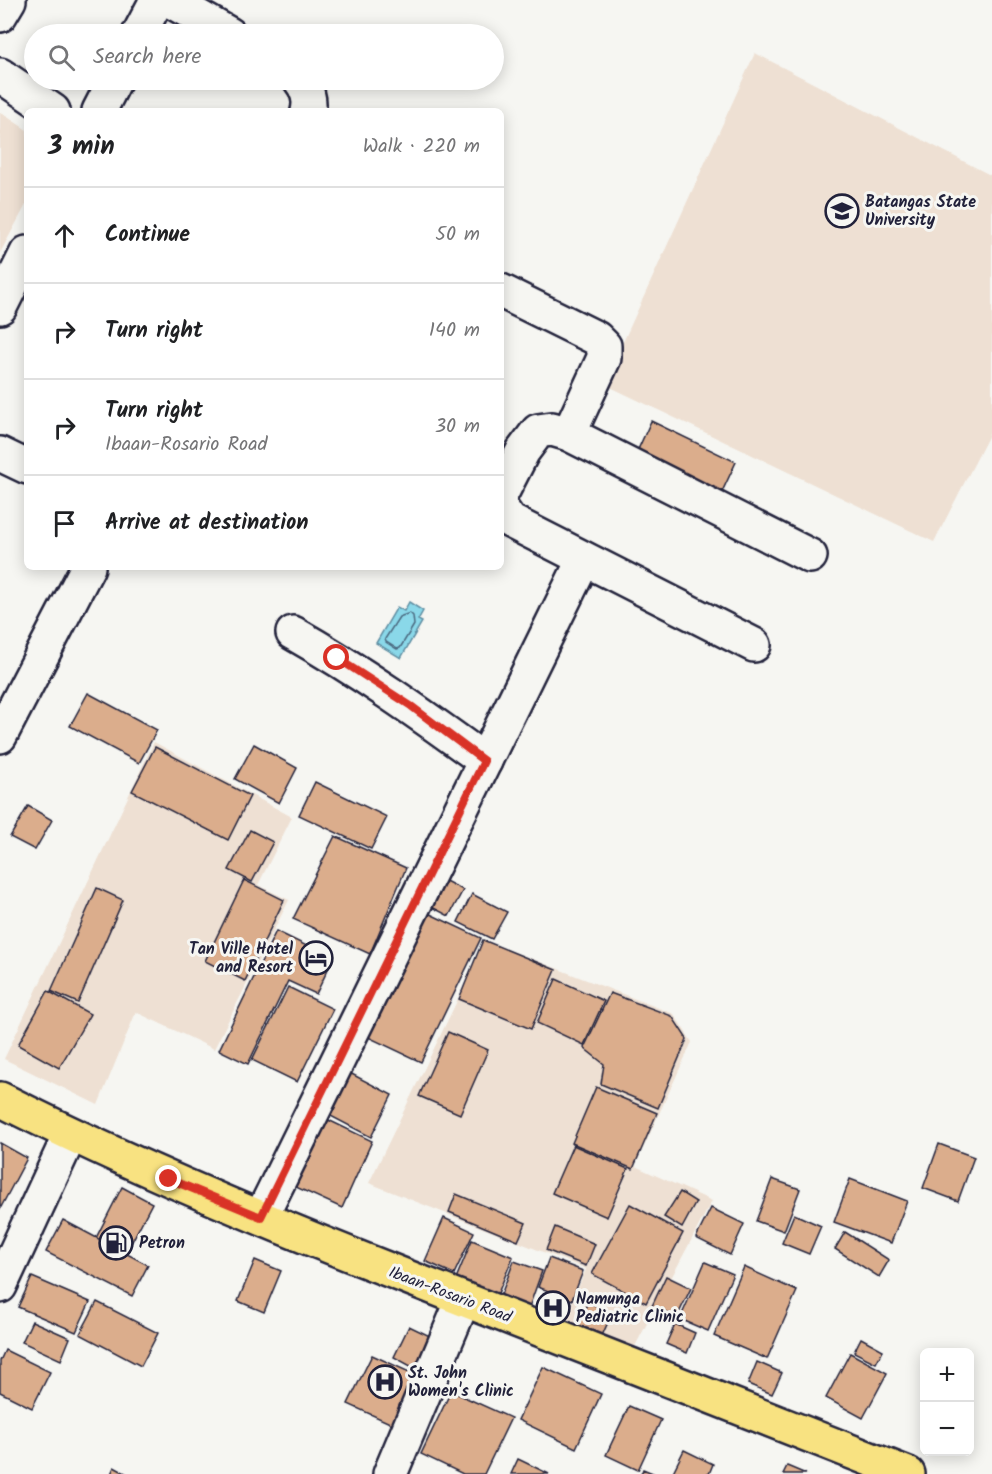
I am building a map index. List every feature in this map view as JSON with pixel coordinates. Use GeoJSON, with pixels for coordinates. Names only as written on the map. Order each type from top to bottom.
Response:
{"type":"FeatureCollection","features":[{"type":"Feature","properties":{"kind":"main road","name":"Ibaan-Rosario Road"},"geometry":{"type":"LineString","coordinates":[[0,1099],[70,1135],[261,1217],[463,1300],[908,1474]]}},
{"type":"Feature","properties":{"kind":"street"},"geometry":{"type":"LineString","coordinates":[[0,15],[9,0]]}},
{"type":"Feature","properties":{"kind":"street"},"geometry":{"type":"LineString","coordinates":[[144,24],[157,0]]}},
{"type":"Feature","properties":{"kind":"street"},"geometry":{"type":"LineString","coordinates":[[169,0],[211,24]]}},
{"type":"Feature","properties":{"kind":"street"},"geometry":{"type":"LineString","coordinates":[[0,75],[49,108]]}},
{"type":"Feature","properties":{"kind":"street"},"geometry":{"type":"LineString","coordinates":[[101,108],[110,90]]}},
{"type":"Feature","properties":{"kind":"street"},"geometry":{"type":"LineString","coordinates":[[307,90],[310,108]]}},
{"type":"Feature","properties":{"kind":"street"},"geometry":{"type":"LineString","coordinates":[[0,307],[24,260]]}},
{"type":"Feature","properties":{"kind":"street"},"geometry":{"type":"LineString","coordinates":[[504,292],[596,338],[604,346],[604,358],[569,434]]}},
{"type":"Feature","properties":{"kind":"street"},"geometry":{"type":"LineString","coordinates":[[504,481],[512,445],[544,429],[552,429],[569,434],[810,556]]}},
{"type":"Feature","properties":{"kind":"street"},"geometry":{"type":"LineString","coordinates":[[0,454],[24,466]]}},
{"type":"Feature","properties":{"kind":"street"},"geometry":{"type":"LineString","coordinates":[[504,512],[510,521],[754,645]]}},
{"type":"Feature","properties":{"kind":"street"},"geometry":{"type":"LineString","coordinates":[[261,1217],[584,559]]}},
{"type":"Feature","properties":{"kind":"street"},"geometry":{"type":"LineString","coordinates":[[0,736],[86,570]]}},
{"type":"Feature","properties":{"kind":"street"},"geometry":{"type":"LineString","coordinates":[[293,633],[337,658],[411,706],[484,761]]}},
{"type":"Feature","properties":{"kind":"street"},"geometry":{"type":"LineString","coordinates":[[0,1286],[70,1135]]}},
{"type":"Feature","properties":{"kind":"street"},"geometry":{"type":"LineString","coordinates":[[390,1474],[463,1300]]}},
{"type":"Feature","properties":{"kind":"shaded area"},"geometry":{"type":"Polygon","coordinates":[[[755,53],[992,176],[992,429],[934,542],[604,384],[755,53]]]}},
{"type":"Feature","properties":{"kind":"shaded area"},"geometry":{"type":"Polygon","coordinates":[[[0,112],[24,128],[24,209],[0,253],[0,112]]]}},
{"type":"Feature","properties":{"kind":"shaded area"},"geometry":{"type":"Polygon","coordinates":[[[154,742],[292,817],[258,885],[289,900],[214,1049],[136,1012],[98,1105],[4,1059],[154,742]]]}},
{"type":"Feature","properties":{"kind":"shaded area"},"geometry":{"type":"Polygon","coordinates":[[[486,941],[674,1014],[692,1042],[635,1166],[712,1201],[633,1350],[562,1327],[586,1269],[369,1183],[486,941]]]}},
{"type":"Feature","properties":{"kind":"water"},"geometry":{"type":"Polygon","coordinates":[[[409,602],[423,611],[418,620],[422,622],[401,658],[376,643],[397,607],[404,611],[409,602]]]}},
{"type":"Feature","properties":{"kind":"building"},"geometry":{"type":"Polygon","coordinates":[[[651,421],[736,462],[720,496],[636,454],[651,421]]]}},
{"type":"Feature","properties":{"kind":"building"},"geometry":{"type":"Polygon","coordinates":[[[88,693],[157,730],[139,763],[70,726],[88,693]]]}},
{"type":"Feature","properties":{"kind":"building"},"geometry":{"type":"Polygon","coordinates":[[[254,744],[297,768],[279,803],[235,779],[254,744]]]}},
{"type":"Feature","properties":{"kind":"building"},"geometry":{"type":"Polygon","coordinates":[[[155,747],[250,796],[228,840],[132,791],[155,747]]]}},
{"type":"Feature","properties":{"kind":"building"},"geometry":{"type":"Polygon","coordinates":[[[315,782],[387,817],[371,849],[299,815],[315,782]]]}},
{"type":"Feature","properties":{"kind":"building"},"geometry":{"type":"Polygon","coordinates":[[[28,806],[52,820],[35,850],[10,837],[28,806]]]}},
{"type":"Feature","properties":{"kind":"building"},"geometry":{"type":"Polygon","coordinates":[[[250,830],[273,842],[252,882],[229,870],[250,830]]]}},
{"type":"Feature","properties":{"kind":"building"},"geometry":{"type":"Polygon","coordinates":[[[335,836],[406,868],[370,954],[293,919],[335,836]]]}},
{"type":"Feature","properties":{"kind":"building"},"geometry":{"type":"Polygon","coordinates":[[[436,876],[463,890],[449,916],[422,902],[436,876]]]}},
{"type":"Feature","properties":{"kind":"building"},"geometry":{"type":"Polygon","coordinates":[[[244,880],[284,900],[245,981],[205,961],[244,880]]]}},
{"type":"Feature","properties":{"kind":"building"},"geometry":{"type":"Polygon","coordinates":[[[97,888],[123,900],[78,1003],[51,991],[97,888]]]}},
{"type":"Feature","properties":{"kind":"building"},"geometry":{"type":"Polygon","coordinates":[[[472,894],[507,912],[492,939],[458,922],[472,894]]]}},
{"type":"Feature","properties":{"kind":"building"},"geometry":{"type":"Polygon","coordinates":[[[428,913],[481,938],[421,1062],[368,1037],[428,913]]]}},
{"type":"Feature","properties":{"kind":"building"},"geometry":{"type":"Polygon","coordinates":[[[276,931],[311,948],[307,957],[329,967],[316,994],[288,981],[248,1064],[219,1050],[276,931]]]}},
{"type":"Feature","properties":{"kind":"building"},"geometry":{"type":"Polygon","coordinates":[[[483,940],[556,970],[531,1029],[459,999],[483,940]]]}},
{"type":"Feature","properties":{"kind":"building"},"geometry":{"type":"Polygon","coordinates":[[[556,979],[604,1001],[584,1045],[537,1023],[556,979]]]}},
{"type":"Feature","properties":{"kind":"building"},"geometry":{"type":"Polygon","coordinates":[[[288,987],[333,1009],[297,1082],[252,1060],[288,987]]]}},
{"type":"Feature","properties":{"kind":"building"},"geometry":{"type":"Polygon","coordinates":[[[48,991],[90,1014],[59,1068],[18,1045],[48,991]]]}},
{"type":"Feature","properties":{"kind":"building"},"geometry":{"type":"Polygon","coordinates":[[[610,993],[672,1016],[687,1039],[658,1108],[601,1084],[604,1064],[584,1048],[610,993]]]}},
{"type":"Feature","properties":{"kind":"building"},"geometry":{"type":"Polygon","coordinates":[[[448,1032],[488,1050],[460,1114],[419,1096],[448,1032]]]}},
{"type":"Feature","properties":{"kind":"building"},"geometry":{"type":"Polygon","coordinates":[[[344,1070],[392,1095],[371,1137],[323,1112],[344,1070]]]}},
{"type":"Feature","properties":{"kind":"building"},"geometry":{"type":"Polygon","coordinates":[[[596,1087],[657,1113],[633,1169],[572,1143],[596,1087]]]}},
{"type":"Feature","properties":{"kind":"building"},"geometry":{"type":"Polygon","coordinates":[[[318,1115],[372,1141],[342,1208],[287,1183],[318,1115]]]}},
{"type":"Feature","properties":{"kind":"building"},"geometry":{"type":"Polygon","coordinates":[[[0,1143],[27,1158],[0,1209],[0,1143]]]}},
{"type":"Feature","properties":{"kind":"building"},"geometry":{"type":"Polygon","coordinates":[[[939,1144],[974,1157],[958,1201],[923,1188],[939,1144]]]}},
{"type":"Feature","properties":{"kind":"building"},"geometry":{"type":"Polygon","coordinates":[[[573,1145],[628,1169],[607,1217],[552,1193],[573,1145]]]}},
{"type":"Feature","properties":{"kind":"building"},"geometry":{"type":"Polygon","coordinates":[[[772,1179],[800,1189],[784,1231],[756,1221],[772,1179]]]}},
{"type":"Feature","properties":{"kind":"building"},"geometry":{"type":"Polygon","coordinates":[[[850,1179],[907,1201],[891,1243],[834,1222],[850,1179]]]}},
{"type":"Feature","properties":{"kind":"building"},"geometry":{"type":"Polygon","coordinates":[[[122,1187],[152,1203],[126,1253],[96,1238],[122,1187]]]}},
{"type":"Feature","properties":{"kind":"building"},"geometry":{"type":"Polygon","coordinates":[[[680,1192],[696,1202],[682,1228],[664,1217],[680,1192]]]}},
{"type":"Feature","properties":{"kind":"building"},"geometry":{"type":"Polygon","coordinates":[[[456,1194],[526,1223],[518,1241],[449,1212],[456,1194]]]}},
{"type":"Feature","properties":{"kind":"building"},"geometry":{"type":"Polygon","coordinates":[[[630,1204],[683,1233],[646,1303],[592,1274],[630,1204]]]}},
{"type":"Feature","properties":{"kind":"building"},"geometry":{"type":"Polygon","coordinates":[[[711,1208],[744,1224],[730,1255],[696,1238],[711,1208]]]}},
{"type":"Feature","properties":{"kind":"building"},"geometry":{"type":"Polygon","coordinates":[[[794,1214],[821,1226],[809,1254],[782,1243],[794,1214]]]}},
{"type":"Feature","properties":{"kind":"building"},"geometry":{"type":"Polygon","coordinates":[[[444,1218],[474,1232],[454,1274],[425,1261],[444,1218]]]}},
{"type":"Feature","properties":{"kind":"building"},"geometry":{"type":"Polygon","coordinates":[[[63,1220],[148,1265],[132,1296],[46,1252],[63,1220]]]}},
{"type":"Feature","properties":{"kind":"building"},"geometry":{"type":"Polygon","coordinates":[[[555,1227],[595,1244],[586,1266],[546,1250],[555,1227]]]}},
{"type":"Feature","properties":{"kind":"building"},"geometry":{"type":"Polygon","coordinates":[[[845,1232],[889,1260],[879,1277],[835,1249],[845,1232]]]}},
{"type":"Feature","properties":{"kind":"building"},"geometry":{"type":"Polygon","coordinates":[[[472,1240],[513,1257],[496,1298],[455,1281],[472,1240]]]}},
{"type":"Feature","properties":{"kind":"building"},"geometry":{"type":"Polygon","coordinates":[[[549,1258],[583,1271],[572,1300],[538,1287],[549,1258]]]}},
{"type":"Feature","properties":{"kind":"building"},"geometry":{"type":"Polygon","coordinates":[[[255,1260],[281,1271],[264,1312],[238,1301],[255,1260]]]}},
{"type":"Feature","properties":{"kind":"building"},"geometry":{"type":"Polygon","coordinates":[[[514,1261],[542,1271],[528,1310],[499,1300],[514,1261]]]}},
{"type":"Feature","properties":{"kind":"building"},"geometry":{"type":"Polygon","coordinates":[[[705,1262],[733,1274],[708,1331],[680,1319],[705,1262]]]}},
{"type":"Feature","properties":{"kind":"building"},"geometry":{"type":"Polygon","coordinates":[[[744,1267],[797,1291],[767,1359],[714,1336],[744,1267]]]}},
{"type":"Feature","properties":{"kind":"building"},"geometry":{"type":"Polygon","coordinates":[[[666,1276],[691,1288],[677,1317],[652,1306],[666,1276]]]}},
{"type":"Feature","properties":{"kind":"building"},"geometry":{"type":"Polygon","coordinates":[[[32,1277],[90,1302],[76,1332],[18,1307],[32,1277]]]}},
{"type":"Feature","properties":{"kind":"building","name":"Namunga Pediatric Clinic"},"geometry":{"type":"Polygon","coordinates":[[[544,1293],[571,1303],[563,1323],[536,1312],[544,1293]]]}},
{"type":"Feature","properties":{"kind":"building"},"geometry":{"type":"Polygon","coordinates":[[[97,1302],[158,1333],[141,1366],[80,1334],[97,1302]]]}},
{"type":"Feature","properties":{"kind":"building"},"geometry":{"type":"Polygon","coordinates":[[[588,1302],[612,1313],[601,1338],[576,1327],[588,1302]]]}},
{"type":"Feature","properties":{"kind":"building"},"geometry":{"type":"Polygon","coordinates":[[[32,1321],[70,1338],[61,1360],[22,1342],[32,1321]]]}},
{"type":"Feature","properties":{"kind":"building"},"geometry":{"type":"Polygon","coordinates":[[[675,1324],[695,1333],[687,1353],[666,1344],[675,1324]]]}},
{"type":"Feature","properties":{"kind":"building"},"geometry":{"type":"Polygon","coordinates":[[[409,1326],[434,1338],[418,1370],[394,1357],[409,1326]]]}},
{"type":"Feature","properties":{"kind":"building"},"geometry":{"type":"Polygon","coordinates":[[[861,1338],[883,1350],[876,1363],[854,1352],[861,1338]]]}},
{"type":"Feature","properties":{"kind":"building"},"geometry":{"type":"Polygon","coordinates":[[[5,1350],[50,1372],[32,1408],[0,1392],[0,1361],[5,1350]]]}},
{"type":"Feature","properties":{"kind":"building"},"geometry":{"type":"Polygon","coordinates":[[[850,1353],[887,1373],[863,1418],[826,1398],[850,1353]]]}},
{"type":"Feature","properties":{"kind":"building","name":"St. John Women's Clinic"},"geometry":{"type":"Polygon","coordinates":[[[372,1355],[416,1375],[392,1424],[348,1404],[372,1355]]]}},
{"type":"Feature","properties":{"kind":"building"},"geometry":{"type":"Polygon","coordinates":[[[757,1362],[782,1373],[772,1394],[748,1384],[757,1362]]]}},
{"type":"Feature","properties":{"kind":"building"},"geometry":{"type":"Polygon","coordinates":[[[543,1367],[601,1394],[576,1448],[518,1420],[543,1367]]]}},
{"type":"Feature","properties":{"kind":"building"},"geometry":{"type":"Polygon","coordinates":[[[451,1391],[511,1418],[484,1474],[463,1474],[421,1454],[451,1391]]]}},
{"type":"Feature","properties":{"kind":"building"},"geometry":{"type":"Polygon","coordinates":[[[629,1406],[661,1420],[638,1470],[606,1455],[629,1406]]]}},
{"type":"Feature","properties":{"kind":"building"},"geometry":{"type":"Polygon","coordinates":[[[684,1450],[713,1464],[709,1474],[672,1474],[684,1450]]]}},
{"type":"Feature","properties":{"kind":"building"},"geometry":{"type":"Polygon","coordinates":[[[518,1459],[549,1474],[511,1474],[518,1459]]]}},
{"type":"Feature","properties":{"kind":"building"},"geometry":{"type":"Polygon","coordinates":[[[787,1466],[806,1474],[783,1474],[787,1466]]]}},
{"type":"Feature","properties":{"kind":"building"},"geometry":{"type":"Polygon","coordinates":[[[114,1467],[127,1474],[111,1474],[114,1467]]]}},
{"type":"Feature","properties":{"kind":"building"},"geometry":{"type":"Polygon","coordinates":[[[643,1469],[655,1474],[641,1474],[643,1469]]]}},
{"type":"Feature","properties":{"kind":"place","name":"Batangas State University"},"geometry":{"type":"Point","coordinates":[842,211]}},
{"type":"Feature","properties":{"kind":"place","name":"Tan Ville Hotel and Resort"},"geometry":{"type":"Point","coordinates":[316,958]}},
{"type":"Feature","properties":{"kind":"place","name":"Petron"},"geometry":{"type":"Point","coordinates":[116,1243]}},
{"type":"Feature","properties":{"kind":"place","name":"Namunga Pediatric Clinic"},"geometry":{"type":"Point","coordinates":[553,1308]}},
{"type":"Feature","properties":{"kind":"place","name":"St. John Women's Clinic"},"geometry":{"type":"Point","coordinates":[385,1382]}},
{"type":"Feature","properties":{"kind":"route"},"geometry":{"type":"LineString","coordinates":[[169,1179],[261,1217],[484,761],[411,706],[337,658]]}}]}
